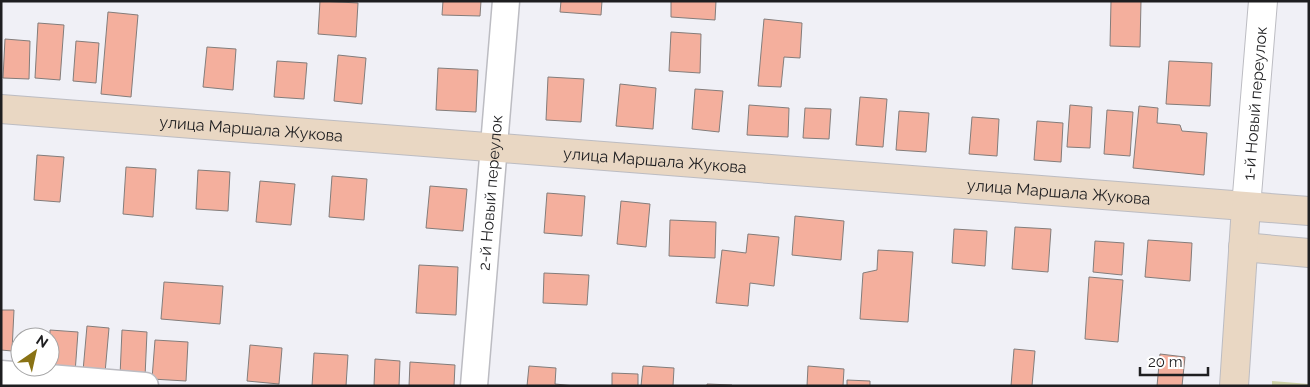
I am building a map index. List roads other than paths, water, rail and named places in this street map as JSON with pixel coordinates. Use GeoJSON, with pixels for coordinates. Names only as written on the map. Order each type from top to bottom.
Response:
{"type":"FeatureCollection","features":[{"type":"Feature","properties":{"kind":"main road","name":"улица Маршала Жукова"},"geometry":{"type":"LineString","coordinates":[[1,109],[1309,211]]}},
{"type":"Feature","properties":{"kind":"main road"},"geometry":{"type":"LineString","coordinates":[[1234,386],[1246,207]]}},
{"type":"Feature","properties":{"kind":"main road"},"geometry":{"type":"LineString","coordinates":[[1243,247],[1309,253]]}},
{"type":"Feature","properties":{"kind":"street","name":"2-й Новый переулок"},"geometry":{"type":"LineString","coordinates":[[474,386],[506,1]]}},
{"type":"Feature","properties":{"kind":"street","name":"1-й Новый переулок"},"geometry":{"type":"LineString","coordinates":[[1246,207],[1263,1]]}},
{"type":"Feature","properties":{"kind":"street"},"geometry":{"type":"LineString","coordinates":[[11,378],[145,386]]}}]}
